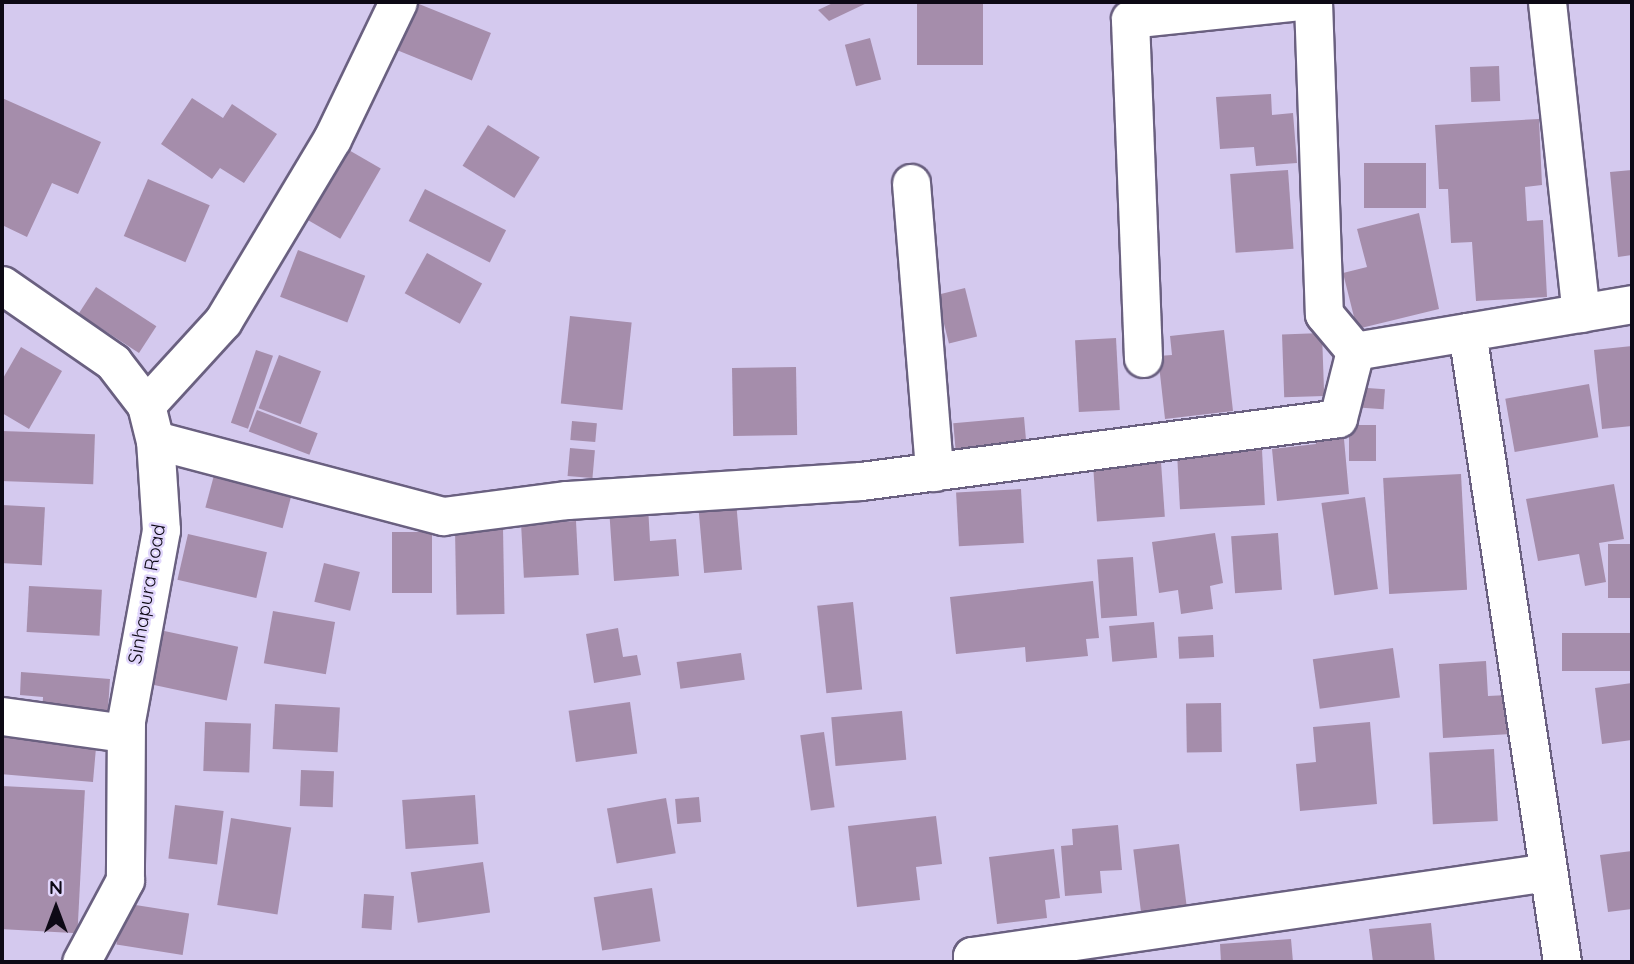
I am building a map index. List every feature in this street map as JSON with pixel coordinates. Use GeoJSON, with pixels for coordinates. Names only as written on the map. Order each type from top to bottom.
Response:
{"type":"FeatureCollection","features":[{"type":"Feature","properties":{"kind":"street"},"geometry":{"type":"LineString","coordinates":[[146,405],[223,321],[332,139],[398,2]]}},
{"type":"Feature","properties":{"kind":"street"},"geometry":{"type":"LineString","coordinates":[[1143,358],[1130,19],[1293,2]]}},
{"type":"Feature","properties":{"kind":"street"},"geometry":{"type":"LineString","coordinates":[[1313,2],[1324,314],[1355,351]]}},
{"type":"Feature","properties":{"kind":"street"},"geometry":{"type":"LineString","coordinates":[[1547,2],[1581,313]]}},
{"type":"Feature","properties":{"kind":"street"},"geometry":{"type":"LineString","coordinates":[[911,183],[934,472]]}},
{"type":"Feature","properties":{"kind":"street","name":"Sinhapura Road"},"geometry":{"type":"LineString","coordinates":[[2,285],[113,362],[146,405],[155,440],[161,530],[140,627],[125,733],[125,880],[81,962]]}},
{"type":"Feature","properties":{"kind":"street"},"geometry":{"type":"LineString","coordinates":[[1355,351],[1632,304]]}},
{"type":"Feature","properties":{"kind":"street"},"geometry":{"type":"LineString","coordinates":[[1467,332],[1562,962]]}},
{"type":"Feature","properties":{"kind":"street"},"geometry":{"type":"LineString","coordinates":[[155,440],[443,516],[568,500],[934,472],[1338,418],[1355,351]]}},
{"type":"Feature","properties":{"kind":"street"},"geometry":{"type":"LineString","coordinates":[[2,716],[125,733]]}},
{"type":"Feature","properties":{"kind":"street"},"geometry":{"type":"LineString","coordinates":[[972,962],[972,956],[1548,872]]}},
{"type":"Feature","properties":{"kind":"building"},"geometry":{"type":"Polygon","coordinates":[[[414,2],[491,33],[472,80],[395,49],[414,2]]]}},
{"type":"Feature","properties":{"kind":"building"},"geometry":{"type":"Polygon","coordinates":[[[835,2],[869,2],[829,21],[818,10],[835,2]]]}},
{"type":"Feature","properties":{"kind":"building"},"geometry":{"type":"Polygon","coordinates":[[[917,2],[983,2],[983,65],[917,65],[917,2]]]}},
{"type":"Feature","properties":{"kind":"building"},"geometry":{"type":"Polygon","coordinates":[[[870,38],[881,80],[856,86],[845,45],[870,38]]]}},
{"type":"Feature","properties":{"kind":"building"},"geometry":{"type":"Polygon","coordinates":[[[1499,66],[1500,101],[1471,102],[1470,67],[1499,66]]]}},
{"type":"Feature","properties":{"kind":"building"},"geometry":{"type":"Polygon","coordinates":[[[1271,94],[1272,115],[1293,113],[1297,163],[1256,166],[1254,147],[1220,149],[1216,97],[1271,94]]]}},
{"type":"Feature","properties":{"kind":"building"},"geometry":{"type":"Polygon","coordinates":[[[2,98],[101,142],[78,194],[52,183],[27,237],[2,225],[2,98]]]}},
{"type":"Feature","properties":{"kind":"building"},"geometry":{"type":"Polygon","coordinates":[[[192,98],[223,118],[232,104],[277,134],[244,183],[220,168],[212,179],[161,144],[192,98]]]}},
{"type":"Feature","properties":{"kind":"building"},"geometry":{"type":"Polygon","coordinates":[[[1539,119],[1542,185],[1525,187],[1527,221],[1543,220],[1547,297],[1476,301],[1472,242],[1451,243],[1448,189],[1439,189],[1435,125],[1539,119]]]}},
{"type":"Feature","properties":{"kind":"building"},"geometry":{"type":"Polygon","coordinates":[[[488,125],[540,157],[514,198],[463,166],[488,125]]]}},
{"type":"Feature","properties":{"kind":"building"},"geometry":{"type":"Polygon","coordinates":[[[347,149],[381,169],[340,239],[306,219],[347,149]]]}},
{"type":"Feature","properties":{"kind":"building"},"geometry":{"type":"Polygon","coordinates":[[[1364,163],[1426,163],[1426,208],[1364,208],[1364,163]]]}},
{"type":"Feature","properties":{"kind":"building"},"geometry":{"type":"Polygon","coordinates":[[[1288,170],[1294,249],[1236,253],[1230,174],[1288,170]]]}},
{"type":"Feature","properties":{"kind":"building"},"geometry":{"type":"Polygon","coordinates":[[[1632,170],[1632,255],[1618,257],[1610,172],[1632,170]]]}},
{"type":"Feature","properties":{"kind":"building"},"geometry":{"type":"Polygon","coordinates":[[[148,179],[210,205],[185,262],[124,236],[148,179]]]}},
{"type":"Feature","properties":{"kind":"building"},"geometry":{"type":"Polygon","coordinates":[[[425,189],[506,230],[490,262],[409,221],[425,189]]]}},
{"type":"Feature","properties":{"kind":"building"},"geometry":{"type":"Polygon","coordinates":[[[1419,213],[1439,309],[1357,329],[1343,273],[1367,267],[1357,229],[1419,213]]]}},
{"type":"Feature","properties":{"kind":"building"},"geometry":{"type":"Polygon","coordinates":[[[298,250],[365,276],[347,322],[280,297],[298,250]]]}},
{"type":"Feature","properties":{"kind":"building"},"geometry":{"type":"Polygon","coordinates":[[[427,253],[482,284],[460,324],[405,293],[427,253]]]}},
{"type":"Feature","properties":{"kind":"building"},"geometry":{"type":"Polygon","coordinates":[[[96,287],[156,326],[139,353],[79,314],[96,287]]]}},
{"type":"Feature","properties":{"kind":"building"},"geometry":{"type":"Polygon","coordinates":[[[965,288],[977,337],[949,344],[937,295],[965,288]]]}},
{"type":"Feature","properties":{"kind":"building"},"geometry":{"type":"Polygon","coordinates":[[[570,316],[632,322],[622,410],[561,404],[570,316]]]}},
{"type":"Feature","properties":{"kind":"building"},"geometry":{"type":"Polygon","coordinates":[[[1224,330],[1233,411],[1165,419],[1158,356],[1172,355],[1170,336],[1224,330]]]}},
{"type":"Feature","properties":{"kind":"building"},"geometry":{"type":"Polygon","coordinates":[[[1322,333],[1324,396],[1284,397],[1282,334],[1322,333]]]}},
{"type":"Feature","properties":{"kind":"building"},"geometry":{"type":"Polygon","coordinates":[[[1116,338],[1120,410],[1079,412],[1075,340],[1116,338]]]}},
{"type":"Feature","properties":{"kind":"building"},"geometry":{"type":"Polygon","coordinates":[[[1632,346],[1632,426],[1602,429],[1594,350],[1632,346]]]}},
{"type":"Feature","properties":{"kind":"building"},"geometry":{"type":"Polygon","coordinates":[[[21,347],[62,371],[29,429],[2,413],[2,380],[21,347]]]}},
{"type":"Feature","properties":{"kind":"building"},"geometry":{"type":"Polygon","coordinates":[[[256,350],[273,356],[248,429],[231,423],[256,350]]]}},
{"type":"Feature","properties":{"kind":"building"},"geometry":{"type":"Polygon","coordinates":[[[279,355],[321,371],[301,424],[259,408],[279,355]]]}},
{"type":"Feature","properties":{"kind":"building"},"geometry":{"type":"Polygon","coordinates":[[[796,367],[797,435],[733,436],[732,368],[796,367]]]}},
{"type":"Feature","properties":{"kind":"building"},"geometry":{"type":"Polygon","coordinates":[[[1589,384],[1598,437],[1515,452],[1505,399],[1589,384]]]}},
{"type":"Feature","properties":{"kind":"building"},"geometry":{"type":"Polygon","coordinates":[[[1353,387],[1385,389],[1384,409],[1352,407],[1353,387]]]}},
{"type":"Feature","properties":{"kind":"building"},"geometry":{"type":"Polygon","coordinates":[[[257,410],[318,433],[309,455],[249,431],[257,410]]]}},
{"type":"Feature","properties":{"kind":"building"},"geometry":{"type":"Polygon","coordinates":[[[1024,417],[1027,454],[956,460],[953,423],[1024,417]]]}},
{"type":"Feature","properties":{"kind":"building"},"geometry":{"type":"Polygon","coordinates":[[[572,421],[597,423],[595,442],[570,440],[572,421]]]}},
{"type":"Feature","properties":{"kind":"building"},"geometry":{"type":"Polygon","coordinates":[[[1349,425],[1376,425],[1376,461],[1349,461],[1349,425]]]}},
{"type":"Feature","properties":{"kind":"building"},"geometry":{"type":"Polygon","coordinates":[[[1343,428],[1349,494],[1277,501],[1272,449],[1316,444],[1315,431],[1343,428]]]}},
{"type":"Feature","properties":{"kind":"building"},"geometry":{"type":"Polygon","coordinates":[[[2,431],[95,434],[93,484],[2,481],[2,431]]]}},
{"type":"Feature","properties":{"kind":"building"},"geometry":{"type":"Polygon","coordinates":[[[570,448],[595,450],[592,478],[568,476],[570,448]]]}},
{"type":"Feature","properties":{"kind":"building"},"geometry":{"type":"Polygon","coordinates":[[[1262,450],[1265,505],[1180,509],[1177,454],[1262,450]]]}},
{"type":"Feature","properties":{"kind":"building"},"geometry":{"type":"Polygon","coordinates":[[[1161,462],[1165,517],[1097,522],[1093,467],[1161,462]]]}},
{"type":"Feature","properties":{"kind":"building"},"geometry":{"type":"Polygon","coordinates":[[[217,464],[294,485],[283,528],[205,507],[217,464]]]}},
{"type":"Feature","properties":{"kind":"building"},"geometry":{"type":"Polygon","coordinates":[[[1461,474],[1467,590],[1389,594],[1383,478],[1461,474]]]}},
{"type":"Feature","properties":{"kind":"building"},"geometry":{"type":"Polygon","coordinates":[[[1614,484],[1624,539],[1599,543],[1606,582],[1585,586],[1579,554],[1538,561],[1526,499],[1614,484]]]}},
{"type":"Feature","properties":{"kind":"building"},"geometry":{"type":"Polygon","coordinates":[[[1021,489],[1024,543],[959,546],[956,492],[1021,489]]]}},
{"type":"Feature","properties":{"kind":"building"},"geometry":{"type":"Polygon","coordinates":[[[1365,497],[1378,589],[1334,595],[1321,503],[1365,497]]]}},
{"type":"Feature","properties":{"kind":"building"},"geometry":{"type":"Polygon","coordinates":[[[736,501],[742,570],[704,573],[698,504],[736,501]]]}},
{"type":"Feature","properties":{"kind":"building"},"geometry":{"type":"Polygon","coordinates":[[[2,505],[45,507],[42,565],[2,563],[2,505]]]}},
{"type":"Feature","properties":{"kind":"building"},"geometry":{"type":"Polygon","coordinates":[[[648,506],[650,541],[676,539],[679,576],[614,581],[609,508],[648,506]]]}},
{"type":"Feature","properties":{"kind":"building"},"geometry":{"type":"Polygon","coordinates":[[[576,521],[579,575],[524,578],[521,524],[576,521]]]}},
{"type":"Feature","properties":{"kind":"building"},"geometry":{"type":"Polygon","coordinates":[[[503,528],[505,614],[457,615],[455,529],[503,528]]]}},
{"type":"Feature","properties":{"kind":"building"},"geometry":{"type":"Polygon","coordinates":[[[392,532],[432,532],[432,593],[392,593],[392,532]]]}},
{"type":"Feature","properties":{"kind":"building"},"geometry":{"type":"Polygon","coordinates":[[[1215,533],[1223,583],[1210,586],[1213,609],[1181,614],[1178,590],[1159,593],[1152,542],[1215,533]]]}},
{"type":"Feature","properties":{"kind":"building"},"geometry":{"type":"Polygon","coordinates":[[[1278,533],[1282,590],[1235,593],[1231,536],[1278,533]]]}},
{"type":"Feature","properties":{"kind":"building"},"geometry":{"type":"Polygon","coordinates":[[[188,534],[267,552],[256,598],[177,580],[188,534]]]}},
{"type":"Feature","properties":{"kind":"building"},"geometry":{"type":"Polygon","coordinates":[[[1608,544],[1632,544],[1632,598],[1608,598],[1608,544]]]}},
{"type":"Feature","properties":{"kind":"building"},"geometry":{"type":"Polygon","coordinates":[[[1133,557],[1137,616],[1101,618],[1097,560],[1133,557]]]}},
{"type":"Feature","properties":{"kind":"building"},"geometry":{"type":"Polygon","coordinates":[[[324,563],[360,572],[350,611],[314,602],[324,563]]]}},
{"type":"Feature","properties":{"kind":"building"},"geometry":{"type":"Polygon","coordinates":[[[1093,581],[1099,638],[1086,639],[1088,656],[1026,662],[1025,647],[956,654],[950,597],[1093,581]]]}},
{"type":"Feature","properties":{"kind":"building"},"geometry":{"type":"Polygon","coordinates":[[[29,586],[102,590],[99,636],[27,632],[29,586]]]}},
{"type":"Feature","properties":{"kind":"building"},"geometry":{"type":"Polygon","coordinates":[[[853,602],[862,690],[826,693],[817,606],[853,602]]]}},
{"type":"Feature","properties":{"kind":"building"},"geometry":{"type":"Polygon","coordinates":[[[273,611],[335,622],[326,674],[264,663],[273,611]]]}},
{"type":"Feature","properties":{"kind":"building"},"geometry":{"type":"Polygon","coordinates":[[[1154,622],[1157,658],[1112,662],[1109,626],[1154,622]]]}},
{"type":"Feature","properties":{"kind":"building"},"geometry":{"type":"Polygon","coordinates":[[[618,628],[623,657],[637,655],[641,675],[594,683],[586,634],[618,628]]]}},
{"type":"Feature","properties":{"kind":"building"},"geometry":{"type":"Polygon","coordinates":[[[155,629],[238,647],[227,700],[144,683],[155,629]]]}},
{"type":"Feature","properties":{"kind":"building"},"geometry":{"type":"Polygon","coordinates":[[[1562,633],[1632,633],[1632,671],[1562,671],[1562,633]]]}},
{"type":"Feature","properties":{"kind":"building"},"geometry":{"type":"Polygon","coordinates":[[[1213,635],[1214,657],[1179,659],[1178,637],[1213,635]]]}},
{"type":"Feature","properties":{"kind":"building"},"geometry":{"type":"Polygon","coordinates":[[[1393,648],[1400,698],[1320,709],[1313,659],[1393,648]]]}},
{"type":"Feature","properties":{"kind":"building"},"geometry":{"type":"Polygon","coordinates":[[[741,653],[745,680],[680,689],[677,662],[741,653]]]}},
{"type":"Feature","properties":{"kind":"building"},"geometry":{"type":"Polygon","coordinates":[[[1486,661],[1488,696],[1508,695],[1511,734],[1443,738],[1439,664],[1486,661]]]}},
{"type":"Feature","properties":{"kind":"building"},"geometry":{"type":"Polygon","coordinates":[[[21,672],[110,679],[107,724],[42,719],[43,697],[20,695],[21,672]]]}},
{"type":"Feature","properties":{"kind":"building"},"geometry":{"type":"Polygon","coordinates":[[[1632,683],[1632,740],[1602,744],[1595,688],[1632,683]]]}},
{"type":"Feature","properties":{"kind":"building"},"geometry":{"type":"Polygon","coordinates":[[[630,702],[637,753],[576,762],[569,711],[630,702]]]}},
{"type":"Feature","properties":{"kind":"building"},"geometry":{"type":"Polygon","coordinates":[[[1221,703],[1222,752],[1187,753],[1186,704],[1221,703]]]}},
{"type":"Feature","properties":{"kind":"building"},"geometry":{"type":"Polygon","coordinates":[[[275,704],[340,707],[338,752],[273,749],[275,704]]]}},
{"type":"Feature","properties":{"kind":"building"},"geometry":{"type":"Polygon","coordinates":[[[902,711],[906,760],[836,766],[831,717],[902,711]]]}},
{"type":"Feature","properties":{"kind":"building"},"geometry":{"type":"Polygon","coordinates":[[[205,722],[251,724],[249,773],[203,771],[205,722]]]}},
{"type":"Feature","properties":{"kind":"building"},"geometry":{"type":"Polygon","coordinates":[[[1370,722],[1377,804],[1300,811],[1296,764],[1316,762],[1313,727],[1370,722]]]}},
{"type":"Feature","properties":{"kind":"building"},"geometry":{"type":"Polygon","coordinates":[[[2,732],[97,740],[93,782],[2,774],[2,732]]]}},
{"type":"Feature","properties":{"kind":"building"},"geometry":{"type":"Polygon","coordinates":[[[824,732],[835,807],[811,811],[800,735],[824,732]]]}},
{"type":"Feature","properties":{"kind":"building"},"geometry":{"type":"Polygon","coordinates":[[[1494,749],[1498,821],[1433,824],[1429,752],[1494,749]]]}},
{"type":"Feature","properties":{"kind":"building"},"geometry":{"type":"Polygon","coordinates":[[[301,770],[334,771],[333,807],[300,806],[301,770]]]}},
{"type":"Feature","properties":{"kind":"building"},"geometry":{"type":"Polygon","coordinates":[[[2,786],[85,790],[77,933],[2,929],[2,786]]]}},
{"type":"Feature","properties":{"kind":"building"},"geometry":{"type":"Polygon","coordinates":[[[475,795],[478,844],[406,849],[402,800],[475,795]]]}},
{"type":"Feature","properties":{"kind":"building"},"geometry":{"type":"Polygon","coordinates":[[[699,797],[701,822],[677,824],[675,799],[699,797]]]}},
{"type":"Feature","properties":{"kind":"building"},"geometry":{"type":"Polygon","coordinates":[[[666,798],[676,853],[617,864],[607,808],[666,798]]]}},
{"type":"Feature","properties":{"kind":"building"},"geometry":{"type":"Polygon","coordinates":[[[175,805],[224,811],[217,865],[168,859],[175,805]]]}},
{"type":"Feature","properties":{"kind":"building"},"geometry":{"type":"Polygon","coordinates":[[[936,816],[942,864],[916,867],[920,900],[857,907],[848,826],[936,816]]]}},
{"type":"Feature","properties":{"kind":"building"},"geometry":{"type":"Polygon","coordinates":[[[231,818],[291,828],[277,914],[217,905],[231,818]]]}},
{"type":"Feature","properties":{"kind":"building"},"geometry":{"type":"Polygon","coordinates":[[[1118,825],[1122,870],[1100,871],[1102,893],[1065,896],[1061,846],[1073,845],[1072,829],[1118,825]]]}},
{"type":"Feature","properties":{"kind":"building"},"geometry":{"type":"Polygon","coordinates":[[[1179,844],[1187,907],[1141,912],[1133,850],[1179,844]]]}},
{"type":"Feature","properties":{"kind":"building"},"geometry":{"type":"Polygon","coordinates":[[[1054,849],[1060,898],[1045,900],[1047,918],[997,924],[989,857],[1054,849]]]}},
{"type":"Feature","properties":{"kind":"building"},"geometry":{"type":"Polygon","coordinates":[[[1632,851],[1632,909],[1608,912],[1600,855],[1632,851]]]}},
{"type":"Feature","properties":{"kind":"building"},"geometry":{"type":"Polygon","coordinates":[[[483,862],[490,913],[418,923],[411,872],[483,862]]]}},
{"type":"Feature","properties":{"kind":"building"},"geometry":{"type":"Polygon","coordinates":[[[652,888],[660,941],[602,951],[594,897],[652,888]]]}},
{"type":"Feature","properties":{"kind":"building"},"geometry":{"type":"Polygon","coordinates":[[[364,894],[394,896],[392,930],[362,928],[364,894]]]}},
{"type":"Feature","properties":{"kind":"building"},"geometry":{"type":"Polygon","coordinates":[[[123,903],[189,913],[183,955],[116,944],[123,903]]]}},
{"type":"Feature","properties":{"kind":"building"},"geometry":{"type":"Polygon","coordinates":[[[1431,923],[1435,962],[1373,962],[1369,929],[1431,923]]]}},
{"type":"Feature","properties":{"kind":"building"},"geometry":{"type":"Polygon","coordinates":[[[1291,939],[1293,962],[1221,962],[1220,944],[1291,939]]]}}]}
